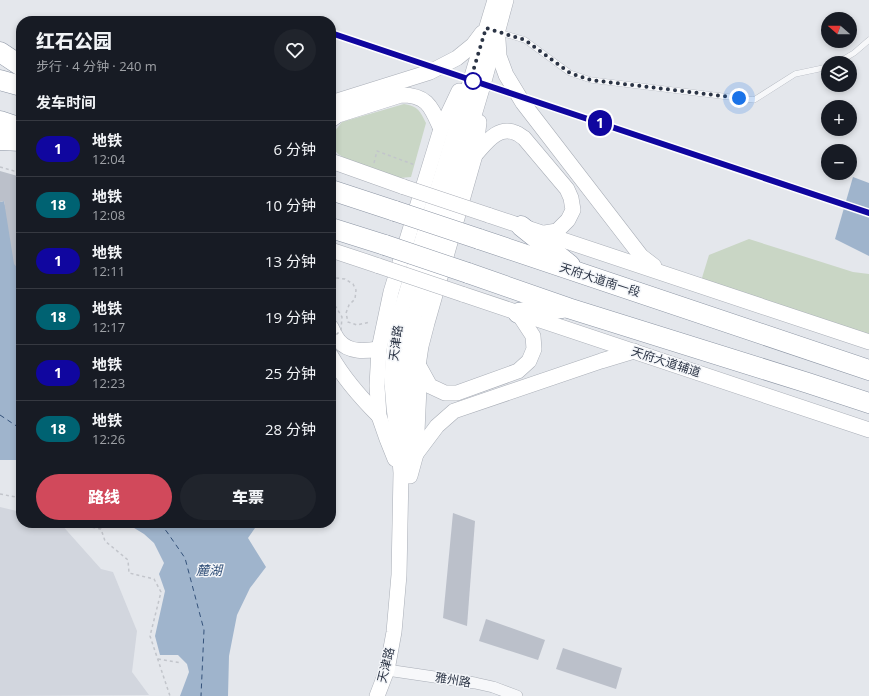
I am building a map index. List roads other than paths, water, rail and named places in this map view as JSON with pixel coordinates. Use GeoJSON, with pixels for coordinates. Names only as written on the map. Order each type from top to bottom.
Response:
{"type":"FeatureCollection","features":[{"type":"Feature","properties":{"kind":"highway"},"geometry":{"type":"LineString","coordinates":[[0,52],[16,63]]}},
{"type":"Feature","properties":{"kind":"highway"},"geometry":{"type":"LineString","coordinates":[[0,80],[16,85]]}},
{"type":"Feature","properties":{"kind":"highway"},"geometry":{"type":"LineString","coordinates":[[0,121],[16,126]]}},
{"type":"Feature","properties":{"kind":"highway"},"geometry":{"type":"LineString","coordinates":[[0,140],[16,141]]}},
{"type":"Feature","properties":{"kind":"highway","name":"天府大道南一段"},"geometry":{"type":"LineString","coordinates":[[336,192],[869,370]]}},
{"type":"Feature","properties":{"kind":"highway"},"geometry":{"type":"LineString","coordinates":[[521,226],[579,273]]}},
{"type":"Feature","properties":{"kind":"highway"},"geometry":{"type":"LineString","coordinates":[[336,230],[568,308],[869,403]]}},
{"type":"Feature","properties":{"kind":"highway"},"geometry":{"type":"LineString","coordinates":[[518,313],[568,308]]}},
{"type":"Feature","properties":{"kind":"street","name":"天津路"},"geometry":{"type":"LineString","coordinates":[[388,696],[392,671],[398,575],[405,509],[408,348],[414,316],[483,84],[495,0]]}},
{"type":"Feature","properties":{"kind":"street","name":"天津路"},"geometry":{"type":"LineString","coordinates":[[406,474],[399,447],[392,383],[393,359],[401,311],[480,49],[506,0]]}},
{"type":"Feature","properties":{"kind":"street"},"geometry":{"type":"LineString","coordinates":[[336,100],[430,72],[457,58],[491,30],[506,75],[524,103],[641,256],[664,273]]}},
{"type":"Feature","properties":{"kind":"street"},"geometry":{"type":"LineString","coordinates":[[406,474],[387,439],[379,416],[377,386],[379,349],[391,292],[441,129],[480,49]]}},
{"type":"Feature","properties":{"kind":"street"},"geometry":{"type":"LineString","coordinates":[[0,52],[16,57]]}},
{"type":"Feature","properties":{"kind":"street"},"geometry":{"type":"LineString","coordinates":[[416,454],[419,387],[418,366],[421,346],[475,155],[483,84]]}},
{"type":"Feature","properties":{"kind":"street"},"geometry":{"type":"LineString","coordinates":[[336,116],[401,95],[412,95],[427,103],[441,129]]}},
{"type":"Feature","properties":{"kind":"street"},"geometry":{"type":"LineString","coordinates":[[475,155],[496,134],[506,131],[516,133],[524,138],[567,188],[571,198],[573,210],[568,220],[556,231],[545,234]]}},
{"type":"Feature","properties":{"kind":"street"},"geometry":{"type":"LineString","coordinates":[[0,144],[16,149]]}},
{"type":"Feature","properties":{"kind":"street"},"geometry":{"type":"LineString","coordinates":[[336,164],[869,342]]}},
{"type":"Feature","properties":{"kind":"street","name":"天府大道辅道"},"geometry":{"type":"LineString","coordinates":[[336,252],[869,430]]}},
{"type":"Feature","properties":{"kind":"street"},"geometry":{"type":"LineString","coordinates":[[418,366],[430,386],[445,393],[457,393],[518,371],[529,361],[534,349],[533,336],[518,313]]}},
{"type":"Feature","properties":{"kind":"street"},"geometry":{"type":"LineString","coordinates":[[336,336],[339,342],[349,348],[364,351],[379,349]]}},
{"type":"Feature","properties":{"kind":"street"},"geometry":{"type":"LineString","coordinates":[[406,474],[416,454],[437,426],[454,411],[601,360],[634,351]]}},
{"type":"Feature","properties":{"kind":"street"},"geometry":{"type":"LineString","coordinates":[[336,365],[356,392],[379,416]]}},
{"type":"Feature","properties":{"kind":"street","name":"天津路"},"geometry":{"type":"LineString","coordinates":[[377,696],[392,671]]}},
{"type":"Feature","properties":{"kind":"street","name":"雅州路"},"geometry":{"type":"LineString","coordinates":[[392,671],[475,683],[493,687],[517,696]]}},
{"type":"Feature","properties":{"kind":"lane"},"geometry":{"type":"LineString","coordinates":[[491,30],[525,40],[570,73],[591,80],[754,100],[795,74],[821,68]]}},
{"type":"Feature","properties":{"kind":"lane"},"geometry":{"type":"LineString","coordinates":[[849,56],[869,40]]}},
{"type":"Feature","properties":{"kind":"water"},"geometry":{"type":"Polygon","coordinates":[[[857,178],[869,183],[869,256],[835,239],[852,180],[857,180],[857,178]]]}},
{"type":"Feature","properties":{"kind":"water"},"geometry":{"type":"Polygon","coordinates":[[[4,201],[16,251],[16,460],[0,460],[0,202],[4,201]]]}},
{"type":"Feature","properties":{"kind":"water","name":"麓湖"},"geometry":{"type":"Polygon","coordinates":[[[134,528],[255,528],[248,538],[266,567],[250,588],[237,615],[229,656],[228,696],[180,696],[189,672],[187,664],[178,655],[160,655],[155,636],[165,591],[159,574],[164,563],[154,543],[134,528]]]}},
{"type":"Feature","properties":{"kind":"metro line","name":"1"},"geometry":{"type":"LineString","coordinates":[[336,35],[869,213]]}}]}
